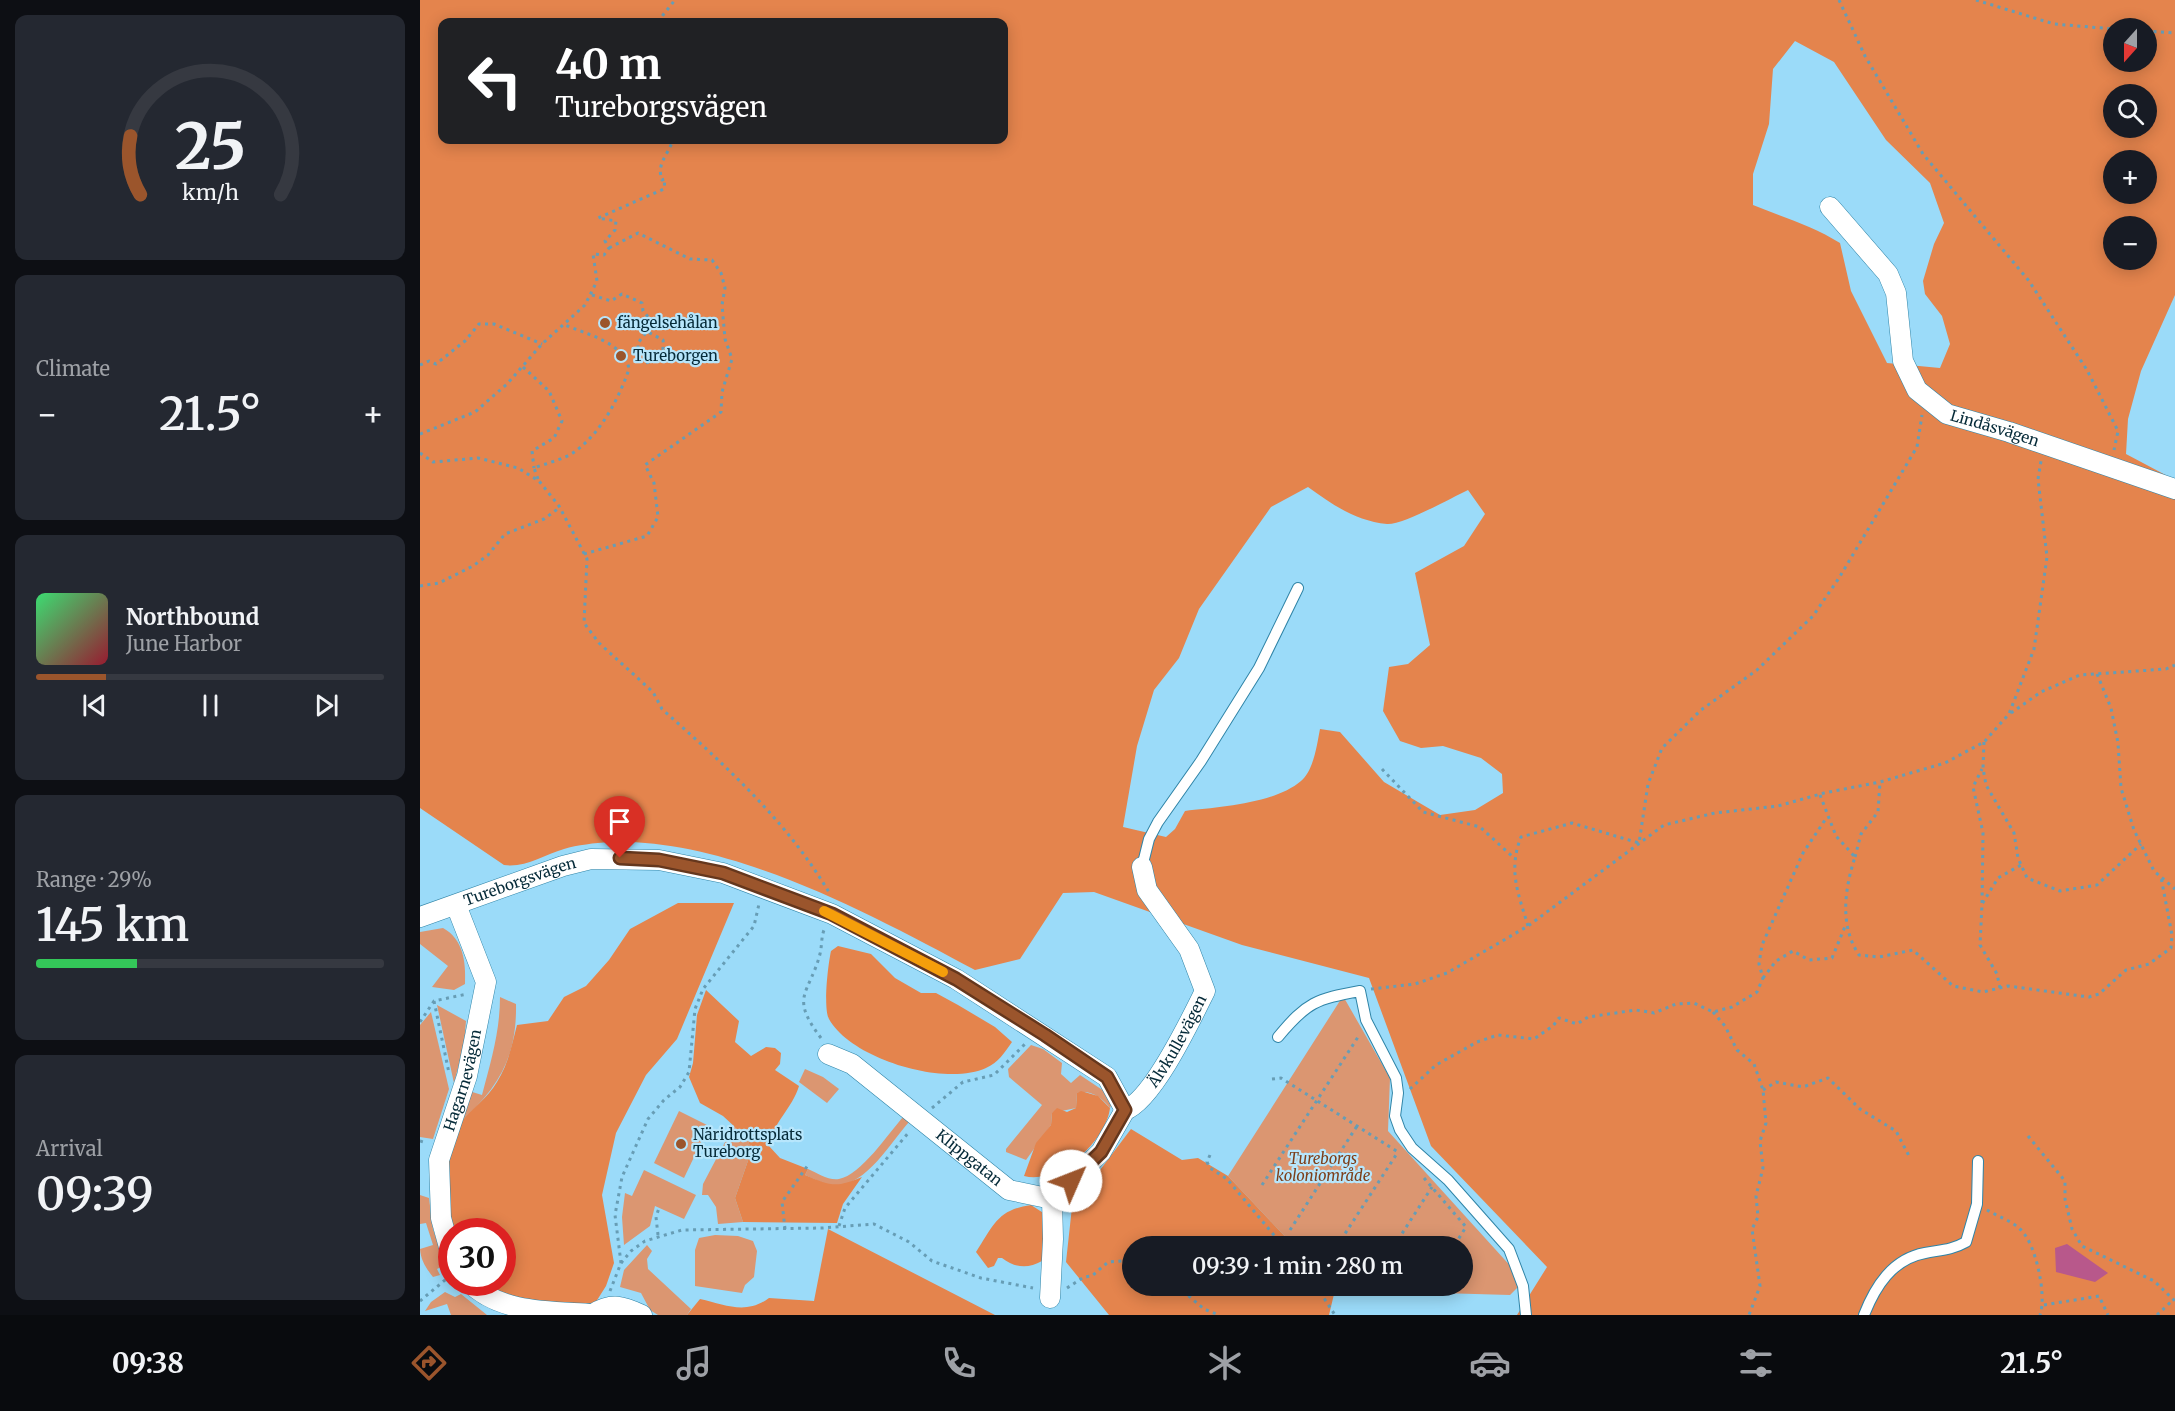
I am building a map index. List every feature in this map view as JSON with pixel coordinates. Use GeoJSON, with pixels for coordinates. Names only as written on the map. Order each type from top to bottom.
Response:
{"type":"FeatureCollection","features":[{"type":"Feature","properties":{"kind":"street","name":"Lindåsvägen"},"geometry":{"type":"LineString","coordinates":[[1830,207],[1888,274],[1896,293],[1903,361],[1917,390],[1947,414],[2044,444],[2175,489]]}},
{"type":"Feature","properties":{"kind":"street","name":"Tureborgsvägen"},"geometry":{"type":"LineString","coordinates":[[420,917],[563,866],[591,860],[620,858],[659,860],[723,873],[956,979],[1107,1077],[1125,1110]]}},
{"type":"Feature","properties":{"kind":"street","name":"Älvkullevägen"},"geometry":{"type":"LineString","coordinates":[[1125,1110],[1136,1106],[1149,1089],[1187,1028],[1205,991],[1190,949],[1147,890],[1142,867]]}},
{"type":"Feature","properties":{"kind":"street","name":"Hagarnevägen"},"geometry":{"type":"LineString","coordinates":[[441,1218],[439,1160],[466,1076],[486,982],[456,905]]}},
{"type":"Feature","properties":{"kind":"street","name":"Klippgatan"},"geometry":{"type":"LineString","coordinates":[[828,1050],[852,1064],[1009,1190],[1052,1198]]}},
{"type":"Feature","properties":{"kind":"street"},"geometry":{"type":"LineString","coordinates":[[1050,1298],[1053,1239],[1052,1198],[1101,1152],[1125,1110]]}},
{"type":"Feature","properties":{"kind":"street"},"geometry":{"type":"LineString","coordinates":[[486,1296],[509,1305],[593,1314],[605,1306],[621,1305],[642,1315]]}},
{"type":"Feature","properties":{"kind":"lane"},"geometry":{"type":"LineString","coordinates":[[1142,867],[1149,839],[1158,822],[1201,761],[1259,668],[1298,588]]}},
{"type":"Feature","properties":{"kind":"lane"},"geometry":{"type":"LineString","coordinates":[[1278,1037],[1306,1006],[1327,997],[1360,990],[1366,1020],[1396,1078],[1398,1092],[1395,1116],[1400,1130],[1412,1148],[1448,1180],[1509,1249],[1523,1286],[1526,1315]]}},
{"type":"Feature","properties":{"kind":"lane"},"geometry":{"type":"LineString","coordinates":[[1864,1315],[1875,1289],[1888,1273],[1922,1253],[1953,1249],[1966,1242],[1977,1204],[1978,1161]]}},
{"type":"Feature","properties":{"kind":"path"},"geometry":{"type":"LineString","coordinates":[[660,18],[675,0]]}},
{"type":"Feature","properties":{"kind":"path"},"geometry":{"type":"LineString","coordinates":[[1839,0],[1865,56],[1923,154],[2029,281],[2088,370],[2118,431],[2110,466]]}},
{"type":"Feature","properties":{"kind":"path"},"geometry":{"type":"LineString","coordinates":[[1976,0],[2054,24],[2103,28]]}},
{"type":"Feature","properties":{"kind":"path"},"geometry":{"type":"LineString","coordinates":[[2157,32],[2175,33]]}},
{"type":"Feature","properties":{"kind":"path"},"geometry":{"type":"LineString","coordinates":[[609,248],[605,241],[615,230],[616,221],[598,218],[664,189],[665,179],[662,180],[659,173],[660,165],[671,144]]}},
{"type":"Feature","properties":{"kind":"path"},"geometry":{"type":"LineString","coordinates":[[420,434],[475,412],[507,384],[542,344],[565,325],[592,295],[597,281],[593,254],[604,255],[609,248],[638,233],[690,259],[712,260],[721,273],[725,288],[722,306],[725,339],[732,359],[722,392],[721,412],[645,465],[654,483],[658,518],[647,536],[584,554]]}},
{"type":"Feature","properties":{"kind":"path"},"geometry":{"type":"LineString","coordinates":[[592,295],[611,301],[622,294],[642,303],[643,311],[651,320],[648,332],[638,343],[638,358],[644,363],[651,363],[663,350],[663,340],[648,332]]}},
{"type":"Feature","properties":{"kind":"path"},"geometry":{"type":"LineString","coordinates":[[420,365],[429,361],[436,364],[465,341],[479,324],[494,324],[542,344]]}},
{"type":"Feature","properties":{"kind":"path"},"geometry":{"type":"LineString","coordinates":[[534,468],[576,452],[582,446],[617,401],[629,369],[623,354],[614,347],[565,325]]}},
{"type":"Feature","properties":{"kind":"path"},"geometry":{"type":"LineString","coordinates":[[522,367],[549,391],[562,421],[554,438],[532,451],[534,468],[539,481],[560,508],[569,530],[587,559],[588,581],[583,605],[584,623],[599,643],[653,692],[662,709],[762,802],[815,868],[831,897],[833,922],[825,927],[820,954],[804,990],[803,1003],[807,1018],[828,1050]]}},
{"type":"Feature","properties":{"kind":"path"},"geometry":{"type":"LineString","coordinates":[[1639,843],[1648,784],[1662,748],[1701,710],[1757,670],[1813,616],[1839,578],[1917,447],[1925,396]]}},
{"type":"Feature","properties":{"kind":"path"},"geometry":{"type":"LineString","coordinates":[[2009,714],[2034,649],[2042,603],[2047,557],[2038,479],[2044,444]]}},
{"type":"Feature","properties":{"kind":"path"},"geometry":{"type":"LineString","coordinates":[[420,453],[433,462],[478,458],[519,468],[539,481]]}},
{"type":"Feature","properties":{"kind":"path"},"geometry":{"type":"LineString","coordinates":[[420,586],[439,583],[472,566],[488,555],[505,534],[544,519],[560,508]]}},
{"type":"Feature","properties":{"kind":"path"},"geometry":{"type":"LineString","coordinates":[[1360,990],[1415,984],[1447,973],[1528,926],[1664,825],[1715,813],[1778,806],[1945,764],[1984,742],[2009,714],[2041,693],[2080,675],[2166,669],[2175,665]]}},
{"type":"Feature","properties":{"kind":"path"},"geometry":{"type":"LineString","coordinates":[[2097,674],[2111,708],[2121,788],[2134,831],[2154,871],[2175,889]]}},
{"type":"Feature","properties":{"kind":"path"},"geometry":{"type":"LineString","coordinates":[[1984,742],[1983,768],[1986,785],[2014,833],[2027,878],[2060,891],[2097,885],[2141,844]]}},
{"type":"Feature","properties":{"kind":"path"},"geometry":{"type":"LineString","coordinates":[[1983,768],[1973,787],[1983,833],[1980,945],[1997,974],[2000,988]]}},
{"type":"Feature","properties":{"kind":"path"},"geometry":{"type":"LineString","coordinates":[[1382,769],[1424,812],[1480,827],[1513,857]]}},
{"type":"Feature","properties":{"kind":"path"},"geometry":{"type":"LineString","coordinates":[[1880,782],[1878,812],[1861,834],[1846,884],[1847,922],[1852,945],[1858,955],[1879,957],[1913,950],[1953,986],[1983,992],[2008,986],[2089,997],[2099,994],[2127,970],[2149,964],[2171,948],[2172,935],[2161,877]]}},
{"type":"Feature","properties":{"kind":"path"},"geometry":{"type":"LineString","coordinates":[[1820,795],[1836,836],[1855,857]]}},
{"type":"Feature","properties":{"kind":"path"},"geometry":{"type":"LineString","coordinates":[[1763,978],[1759,964],[1762,945],[1803,853],[1827,817]]}},
{"type":"Feature","properties":{"kind":"path"},"geometry":{"type":"LineString","coordinates":[[1528,926],[1517,890],[1513,857],[1521,837],[1572,823],[1639,843]]}},
{"type":"Feature","properties":{"kind":"path"},"geometry":{"type":"LineString","coordinates":[[1982,904],[1998,878],[2022,865]]}},
{"type":"Feature","properties":{"kind":"path"},"geometry":{"type":"LineString","coordinates":[[621,1263],[615,1215],[622,1177],[648,1119],[664,1100],[680,1087],[689,1072],[696,1009],[703,989],[754,926],[760,900],[755,898]]}},
{"type":"Feature","properties":{"kind":"path"},"geometry":{"type":"LineString","coordinates":[[1713,1012],[1732,1007],[1757,992],[1763,978],[1776,961],[1793,951],[1809,960],[1832,958],[1847,922]]}},
{"type":"Feature","properties":{"kind":"path"},"geometry":{"type":"LineString","coordinates":[[420,1022],[434,1001],[471,994]]}},
{"type":"Feature","properties":{"kind":"path"},"geometry":{"type":"LineString","coordinates":[[434,1001],[451,1081]]}},
{"type":"Feature","properties":{"kind":"path"},"geometry":{"type":"LineString","coordinates":[[1405,1093],[1452,1054],[1498,1035],[1534,1039],[1553,1026],[1559,1018],[1577,1024],[1588,1017],[1636,1010],[1654,1013],[1676,1004],[1694,1003],[1713,1012],[1725,1026],[1737,1050],[1754,1064],[1763,1090],[1766,1123],[1760,1141],[1763,1168],[1756,1196],[1758,1217],[1752,1229],[1760,1286],[1749,1315]]}},
{"type":"Feature","properties":{"kind":"path"},"geometry":{"type":"LineString","coordinates":[[1262,1185],[1361,1032]]}},
{"type":"Feature","properties":{"kind":"path"},"geometry":{"type":"LineString","coordinates":[[839,1226],[845,1208],[921,1118],[963,1082],[994,1075],[1008,1063],[1029,1038]]}},
{"type":"Feature","properties":{"kind":"path"},"geometry":{"type":"LineString","coordinates":[[1272,1079],[1281,1078],[1403,1155]]}},
{"type":"Feature","properties":{"kind":"path"},"geometry":{"type":"LineString","coordinates":[[1763,1090],[1776,1082],[1803,1087],[1828,1078],[1860,1109],[1896,1131],[1910,1156]]}},
{"type":"Feature","properties":{"kind":"path"},"geometry":{"type":"LineString","coordinates":[[1290,1230],[1357,1126]]}},
{"type":"Feature","properties":{"kind":"path"},"geometry":{"type":"LineString","coordinates":[[2028,1136],[2065,1180],[2065,1199],[2072,1229],[2082,1246],[2154,1281],[2174,1300],[2157,1315]]}},
{"type":"Feature","properties":{"kind":"path"},"geometry":{"type":"LineString","coordinates":[[1343,1236],[1398,1152]]}},
{"type":"Feature","properties":{"kind":"path"},"geometry":{"type":"LineString","coordinates":[[1210,1155],[1207,1162],[1210,1168],[1227,1179],[1274,1236]]}},
{"type":"Feature","properties":{"kind":"path"},"geometry":{"type":"LineString","coordinates":[[784,1229],[782,1202],[808,1165]]}},
{"type":"Feature","properties":{"kind":"path"},"geometry":{"type":"LineString","coordinates":[[1420,1173],[1466,1227],[1460,1236]]}},
{"type":"Feature","properties":{"kind":"path"},"geometry":{"type":"LineString","coordinates":[[1400,1236],[1432,1187]]}},
{"type":"Feature","properties":{"kind":"path"},"geometry":{"type":"LineString","coordinates":[[1977,1204],[2022,1230],[2035,1258],[2043,1290],[2044,1305],[2040,1315]]}},
{"type":"Feature","properties":{"kind":"path"},"geometry":{"type":"LineString","coordinates":[[658,1235],[656,1217],[659,1208]]}},
{"type":"Feature","properties":{"kind":"path"},"geometry":{"type":"LineString","coordinates":[[605,1306],[621,1263],[631,1251],[658,1235],[682,1230],[784,1229],[874,1224],[909,1242],[932,1261],[981,1278],[1030,1286],[1050,1298],[1084,1277],[1092,1276],[1108,1262],[1122,1261]]}},
{"type":"Feature","properties":{"kind":"path"},"geometry":{"type":"LineString","coordinates":[[420,1301],[438,1286]]}},
{"type":"Feature","properties":{"kind":"path"},"geometry":{"type":"LineString","coordinates":[[1189,1296],[1204,1309],[1219,1315]]}},
{"type":"Feature","properties":{"kind":"path"},"geometry":{"type":"LineString","coordinates":[[1323,1296],[1335,1315]]}},
{"type":"Feature","properties":{"kind":"path"},"geometry":{"type":"LineString","coordinates":[[2044,1305],[2099,1296],[2108,1315]]}},
{"type":"Feature","properties":{"kind":"green space"},"geometry":{"type":"Polygon","coordinates":[[[443,928],[455,938],[464,959],[465,984],[454,990],[432,987],[448,966],[420,944],[420,932],[443,928]]]}},
{"type":"Feature","properties":{"kind":"green space","name":"Tureborgs koloniområde"},"geometry":{"type":"Polygon","coordinates":[[[1343,996],[1390,1078],[1388,1131],[1524,1281],[1510,1295],[1473,1294],[1473,1236],[1285,1236],[1228,1176],[1343,996]]]}},
{"type":"Feature","properties":{"kind":"green space"},"geometry":{"type":"Polygon","coordinates":[[[500,997],[516,1004],[513,1041],[509,1056],[494,1085],[458,1124],[469,1091],[482,1095],[497,1034],[500,997]]]}},
{"type":"Feature","properties":{"kind":"green space"},"geometry":{"type":"Polygon","coordinates":[[[437,1005],[466,1021],[464,1045],[454,1083],[437,1005]]]}},
{"type":"Feature","properties":{"kind":"green space"},"geometry":{"type":"Polygon","coordinates":[[[431,1012],[449,1089],[433,1139],[420,1137],[420,1025],[431,1012]]]}},
{"type":"Feature","properties":{"kind":"green space"},"geometry":{"type":"Polygon","coordinates":[[[1031,1045],[1043,1049],[1062,1063],[1061,1074],[1071,1083],[1080,1075],[1107,1093],[1112,1103],[1110,1108],[1095,1095],[1086,1092],[1077,1093],[1076,1108],[1052,1113],[1051,1125],[1026,1160],[1006,1152],[1006,1149],[1042,1105],[1009,1077],[1008,1069],[1031,1045]]]}},
{"type":"Feature","properties":{"kind":"green space"},"geometry":{"type":"Polygon","coordinates":[[[805,1069],[823,1077],[839,1089],[827,1103],[799,1082],[805,1069]]]}},
{"type":"Feature","properties":{"kind":"green space","name":"Näridrottsplats Tureborg"},"geometry":{"type":"Polygon","coordinates":[[[679,1111],[709,1126],[684,1178],[654,1163],[679,1111]]]}},
{"type":"Feature","properties":{"kind":"green space"},"geometry":{"type":"Polygon","coordinates":[[[903,1117],[909,1122],[875,1163],[854,1180],[843,1185],[831,1185],[805,1175],[808,1169],[831,1179],[847,1176],[865,1162],[903,1117]]]}},
{"type":"Feature","properties":{"kind":"green space"},"geometry":{"type":"Polygon","coordinates":[[[734,1125],[748,1139],[751,1152],[735,1198],[743,1222],[718,1224],[716,1207],[708,1195],[702,1195],[703,1184],[734,1125]]]}},
{"type":"Feature","properties":{"kind":"green space"},"geometry":{"type":"Polygon","coordinates":[[[644,1170],[696,1195],[684,1219],[655,1206],[650,1226],[624,1245],[622,1217],[625,1193],[632,1196],[644,1170]]]}},
{"type":"Feature","properties":{"kind":"green space"},"geometry":{"type":"Polygon","coordinates":[[[420,1195],[429,1198],[433,1229],[438,1244],[438,1276],[433,1277],[424,1264],[420,1249],[433,1245],[426,1223],[420,1224],[420,1195]]]}},
{"type":"Feature","properties":{"kind":"green space"},"geometry":{"type":"Polygon","coordinates":[[[715,1235],[738,1236],[753,1241],[757,1251],[754,1277],[745,1285],[742,1293],[695,1286],[695,1250],[699,1238],[715,1235]]]}},
{"type":"Feature","properties":{"kind":"green space"},"geometry":{"type":"Polygon","coordinates":[[[647,1245],[652,1251],[647,1259],[648,1269],[691,1309],[687,1315],[658,1315],[650,1310],[641,1293],[620,1287],[624,1270],[647,1245]]]}},
{"type":"Feature","properties":{"kind":"green space"},"geometry":{"type":"Polygon","coordinates":[[[439,1296],[463,1296],[487,1315],[451,1315],[447,1304],[425,1311],[431,1302],[439,1296]]]}},
{"type":"Feature","properties":{"kind":"shaded area"},"geometry":{"type":"Polygon","coordinates":[[[420,0],[2175,0],[2175,295],[2141,371],[2128,419],[2126,454],[2175,480],[2175,1315],[1517,1315],[1547,1267],[1431,1146],[1369,978],[1242,945],[1094,892],[1063,893],[1020,959],[975,970],[891,926],[798,883],[703,852],[655,844],[609,842],[575,846],[527,863],[504,865],[420,808],[420,0]],[[1795,41],[1773,69],[1769,124],[1753,174],[1753,205],[1808,227],[1840,243],[1851,291],[1887,363],[1940,368],[1950,344],[1942,316],[1925,294],[1923,281],[1934,244],[1944,223],[1930,183],[1886,140],[1834,62],[1795,41]],[[1308,487],[1271,507],[1199,609],[1179,658],[1154,690],[1137,746],[1123,827],[1166,837],[1175,829],[1185,811],[1261,800],[1290,789],[1301,781],[1309,770],[1320,729],[1340,732],[1384,782],[1440,815],[1475,810],[1503,793],[1502,774],[1481,758],[1443,746],[1421,748],[1400,741],[1383,711],[1389,667],[1408,664],[1430,645],[1415,573],[1464,546],[1485,514],[1468,490],[1415,516],[1387,524],[1355,516],[1308,487]]]}},
{"type":"Feature","properties":{"kind":"shaded area"},"geometry":{"type":"Polygon","coordinates":[[[678,903],[734,903],[677,1039],[646,1075],[616,1133],[602,1195],[614,1263],[606,1286],[594,1305],[515,1301],[505,1296],[516,1296],[516,1218],[451,1218],[446,1176],[449,1146],[460,1123],[489,1093],[501,1075],[517,1025],[548,1021],[564,997],[586,986],[609,960],[630,929],[678,903]]]}},
{"type":"Feature","properties":{"kind":"shaded area"},"geometry":{"type":"Polygon","coordinates":[[[838,946],[871,954],[895,978],[921,993],[936,993],[958,1005],[995,1027],[1012,1042],[998,1060],[986,1068],[968,1073],[947,1074],[900,1066],[857,1046],[840,1033],[827,1013],[830,957],[831,951],[838,946]]]}},
{"type":"Feature","properties":{"kind":"shaded area"},"geometry":{"type":"Polygon","coordinates":[[[706,990],[739,1021],[735,1042],[751,1056],[766,1047],[775,1048],[781,1053],[780,1064],[775,1070],[799,1086],[792,1102],[774,1130],[769,1146],[780,1158],[808,1169],[805,1175],[821,1182],[839,1184],[862,1177],[843,1204],[837,1223],[743,1222],[735,1198],[751,1152],[748,1139],[723,1116],[700,1103],[689,1077],[693,1063],[697,1015],[706,990]]]}},
{"type":"Feature","properties":{"kind":"shaded area"},"geometry":{"type":"Polygon","coordinates":[[[1081,1091],[1098,1096],[1110,1108],[1107,1121],[1100,1134],[1079,1158],[1066,1167],[1052,1174],[1038,1177],[1024,1176],[1036,1143],[1051,1125],[1052,1113],[1057,1108],[1067,1112],[1076,1108],[1077,1093],[1081,1091]]]}},
{"type":"Feature","properties":{"kind":"shaded area"},"geometry":{"type":"Polygon","coordinates":[[[1131,1129],[1182,1160],[1198,1158],[1228,1176],[1285,1236],[1122,1236],[1122,1296],[1334,1296],[1329,1315],[1109,1315],[1066,1262],[1072,1207],[1131,1129]]]}},
{"type":"Feature","properties":{"kind":"shaded area"},"geometry":{"type":"Polygon","coordinates":[[[1031,1205],[1048,1216],[1042,1261],[1022,1266],[998,1258],[994,1266],[988,1268],[976,1252],[992,1227],[1003,1215],[1020,1207],[1031,1205]]]}},
{"type":"Feature","properties":{"kind":"shaded area"},"geometry":{"type":"Polygon","coordinates":[[[828,1229],[995,1315],[687,1315],[700,1299],[736,1307],[752,1306],[769,1298],[814,1301],[828,1229]]]}},
{"type":"Feature","properties":{"kind":"shaded area"},"geometry":{"type":"Polygon","coordinates":[[[2067,1244],[2108,1273],[2095,1282],[2056,1272],[2055,1248],[2067,1244]]]}},
{"type":"Feature","properties":{"kind":"slow traffic"},"geometry":{"type":"LineString","coordinates":[[824,911],[943,972]]}},
{"type":"Feature","properties":{"kind":"place","name":"fängelsehålan"},"geometry":{"type":"Point","coordinates":[605,323]}},
{"type":"Feature","properties":{"kind":"place","name":"Tureborgen"},"geometry":{"type":"Point","coordinates":[621,356]}},
{"type":"Feature","properties":{"kind":"place","name":"Näridrottsplats Tureborg"},"geometry":{"type":"Point","coordinates":[681,1144]}},
{"type":"Feature","properties":{"kind":"route"},"geometry":{"type":"LineString","coordinates":[[620,858],[659,860],[723,873],[832,914],[956,979],[1107,1077],[1125,1110],[1101,1152],[1071,1181]]}}]}
